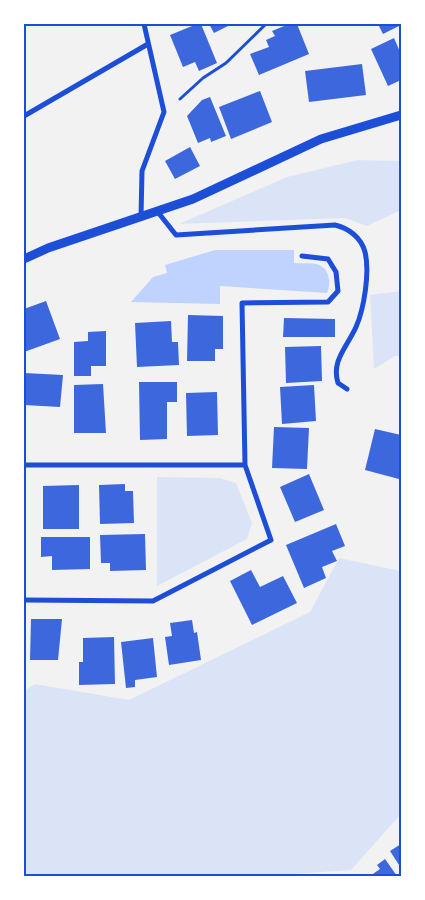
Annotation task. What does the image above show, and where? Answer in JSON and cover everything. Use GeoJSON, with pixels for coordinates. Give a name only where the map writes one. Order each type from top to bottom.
{"type":"FeatureCollection","features":[{"type":"Feature","properties":{"kind":"street"},"geometry":{"type":"LineString","coordinates":[[141,217],[142,171],[164,112],[144,24]]}},
{"type":"Feature","properties":{"kind":"street"},"geometry":{"type":"LineString","coordinates":[[24,116],[148,44]]}},
{"type":"Feature","properties":{"kind":"street"},"geometry":{"type":"LineString","coordinates":[[24,259],[48,248],[193,198],[321,139],[401,115]]}},
{"type":"Feature","properties":{"kind":"street"},"geometry":{"type":"LineString","coordinates":[[157,211],[176,234],[335,225],[347,228],[357,238],[365,251],[364,303],[356,327],[335,366],[338,383],[347,389]]}},
{"type":"Feature","properties":{"kind":"street"},"geometry":{"type":"LineString","coordinates":[[24,600],[153,600],[271,540],[245,465],[242,303],[328,302],[338,291],[336,272],[328,259],[302,256]]}},
{"type":"Feature","properties":{"kind":"street"},"geometry":{"type":"LineString","coordinates":[[24,465],[245,465]]}},
{"type":"Feature","properties":{"kind":"path"},"geometry":{"type":"LineString","coordinates":[[164,112],[203,78],[226,63],[266,24]]}},
{"type":"Feature","properties":{"kind":"shaded area"},"geometry":{"type":"Polygon","coordinates":[[[358,160],[401,161],[401,210],[367,226],[345,218],[179,224],[287,177],[358,160]]]}},
{"type":"Feature","properties":{"kind":"shaded area"},"geometry":{"type":"Polygon","coordinates":[[[401,291],[401,356],[395,356],[374,369],[370,295],[401,291]]]}},
{"type":"Feature","properties":{"kind":"shaded area"},"geometry":{"type":"Polygon","coordinates":[[[157,477],[220,478],[236,483],[252,523],[247,539],[157,586],[157,477]]]}},
{"type":"Feature","properties":{"kind":"shaded area"},"geometry":{"type":"Polygon","coordinates":[[[339,558],[401,571],[401,814],[351,870],[263,876],[24,876],[24,691],[35,684],[129,700],[310,612],[339,558]]]}},
{"type":"Feature","properties":{"kind":"water"},"geometry":{"type":"Polygon","coordinates":[[[215,250],[294,250],[294,263],[310,263],[323,267],[329,281],[327,293],[220,286],[220,304],[131,302],[153,277],[167,273],[165,265],[215,250]]]}},
{"type":"Feature","properties":{"kind":"building"},"geometry":{"type":"Polygon","coordinates":[[[201,24],[217,63],[199,71],[195,62],[183,67],[170,35],[201,24]]]}},
{"type":"Feature","properties":{"kind":"building"},"geometry":{"type":"Polygon","coordinates":[[[209,24],[232,24],[214,33],[209,24]]]}},
{"type":"Feature","properties":{"kind":"building"},"geometry":{"type":"Polygon","coordinates":[[[289,24],[297,24],[309,54],[259,75],[250,54],[269,47],[266,40],[275,36],[272,31],[289,24]]]}},
{"type":"Feature","properties":{"kind":"building"},"geometry":{"type":"Polygon","coordinates":[[[378,24],[401,24],[401,25],[383,34],[378,24]]]}},
{"type":"Feature","properties":{"kind":"building"},"geometry":{"type":"Polygon","coordinates":[[[394,38],[401,54],[401,80],[388,86],[371,49],[394,38]]]}},
{"type":"Feature","properties":{"kind":"building"},"geometry":{"type":"Polygon","coordinates":[[[362,64],[366,95],[309,102],[305,71],[362,64]]]}},
{"type":"Feature","properties":{"kind":"building"},"geometry":{"type":"Polygon","coordinates":[[[260,91],[272,122],[231,139],[219,107],[260,91]]]}},
{"type":"Feature","properties":{"kind":"building"},"geometry":{"type":"Polygon","coordinates":[[[210,97],[226,136],[211,142],[210,138],[198,143],[187,116],[202,100],[210,97]]]}},
{"type":"Feature","properties":{"kind":"building"},"geometry":{"type":"Polygon","coordinates":[[[190,147],[200,166],[175,179],[165,161],[190,147]]]}},
{"type":"Feature","properties":{"kind":"building"},"geometry":{"type":"Polygon","coordinates":[[[46,301],[60,339],[24,352],[24,309],[46,301]]]}},
{"type":"Feature","properties":{"kind":"building"},"geometry":{"type":"Polygon","coordinates":[[[188,315],[223,316],[223,349],[215,349],[215,361],[187,361],[188,315]]]}},
{"type":"Feature","properties":{"kind":"building"},"geometry":{"type":"Polygon","coordinates":[[[284,318],[335,319],[335,337],[283,337],[284,318]]]}},
{"type":"Feature","properties":{"kind":"building"},"geometry":{"type":"Polygon","coordinates":[[[171,321],[172,342],[178,342],[179,365],[137,367],[135,323],[171,321]]]}},
{"type":"Feature","properties":{"kind":"building"},"geometry":{"type":"Polygon","coordinates":[[[106,331],[106,366],[91,366],[91,376],[74,376],[74,342],[88,341],[88,332],[106,331]]]}},
{"type":"Feature","properties":{"kind":"building"},"geometry":{"type":"Polygon","coordinates":[[[321,346],[322,381],[286,383],[285,347],[321,346]]]}},
{"type":"Feature","properties":{"kind":"building"},"geometry":{"type":"Polygon","coordinates":[[[24,373],[63,375],[60,407],[24,405],[24,373]]]}},
{"type":"Feature","properties":{"kind":"building"},"geometry":{"type":"Polygon","coordinates":[[[139,382],[177,382],[177,402],[167,402],[167,439],[140,440],[139,382]]]}},
{"type":"Feature","properties":{"kind":"building"},"geometry":{"type":"Polygon","coordinates":[[[103,384],[106,433],[74,433],[74,385],[103,384]]]}},
{"type":"Feature","properties":{"kind":"building"},"geometry":{"type":"Polygon","coordinates":[[[314,385],[316,421],[282,424],[280,387],[314,385]]]}},
{"type":"Feature","properties":{"kind":"building"},"geometry":{"type":"Polygon","coordinates":[[[217,392],[218,435],[187,436],[186,393],[217,392]]]}},
{"type":"Feature","properties":{"kind":"building"},"geometry":{"type":"Polygon","coordinates":[[[274,427],[309,428],[307,469],[272,468],[274,427]]]}},
{"type":"Feature","properties":{"kind":"building"},"geometry":{"type":"Polygon","coordinates":[[[375,429],[401,435],[401,469],[399,479],[365,470],[375,429]]]}},
{"type":"Feature","properties":{"kind":"building"},"geometry":{"type":"Polygon","coordinates":[[[309,474],[324,510],[295,522],[280,487],[309,474]]]}},
{"type":"Feature","properties":{"kind":"building"},"geometry":{"type":"Polygon","coordinates":[[[125,484],[125,491],[133,491],[134,523],[100,524],[99,485],[125,484]]]}},
{"type":"Feature","properties":{"kind":"building"},"geometry":{"type":"Polygon","coordinates":[[[79,485],[79,529],[43,529],[43,486],[79,485]]]}},
{"type":"Feature","properties":{"kind":"building"},"geometry":{"type":"Polygon","coordinates":[[[336,524],[345,546],[332,551],[337,561],[322,567],[326,578],[304,588],[286,545],[336,524]]]}},
{"type":"Feature","properties":{"kind":"building"},"geometry":{"type":"Polygon","coordinates":[[[145,534],[146,570],[110,571],[110,563],[101,563],[100,535],[145,534]]]}},
{"type":"Feature","properties":{"kind":"building"},"geometry":{"type":"Polygon","coordinates":[[[41,537],[90,537],[90,569],[52,570],[52,556],[41,557],[41,537]]]}},
{"type":"Feature","properties":{"kind":"building"},"geometry":{"type":"Polygon","coordinates":[[[251,570],[260,587],[283,576],[297,603],[252,625],[230,581],[251,570]]]}},
{"type":"Feature","properties":{"kind":"building"},"geometry":{"type":"Polygon","coordinates":[[[31,619],[62,619],[58,660],[30,660],[31,619]]]}},
{"type":"Feature","properties":{"kind":"building"},"geometry":{"type":"Polygon","coordinates":[[[192,620],[194,633],[197,632],[201,660],[169,665],[165,637],[172,636],[170,623],[192,620]]]}},
{"type":"Feature","properties":{"kind":"building"},"geometry":{"type":"Polygon","coordinates":[[[114,637],[115,684],[79,685],[79,662],[83,662],[83,638],[114,637]]]}},
{"type":"Feature","properties":{"kind":"building"},"geometry":{"type":"Polygon","coordinates":[[[153,638],[157,677],[135,680],[135,687],[126,688],[121,642],[153,638]]]}},
{"type":"Feature","properties":{"kind":"building"},"geometry":{"type":"Polygon","coordinates":[[[401,844],[401,868],[390,851],[401,844]]]}},
{"type":"Feature","properties":{"kind":"building"},"geometry":{"type":"Polygon","coordinates":[[[385,859],[397,876],[370,876],[380,869],[377,865],[385,859]]]}}]}
